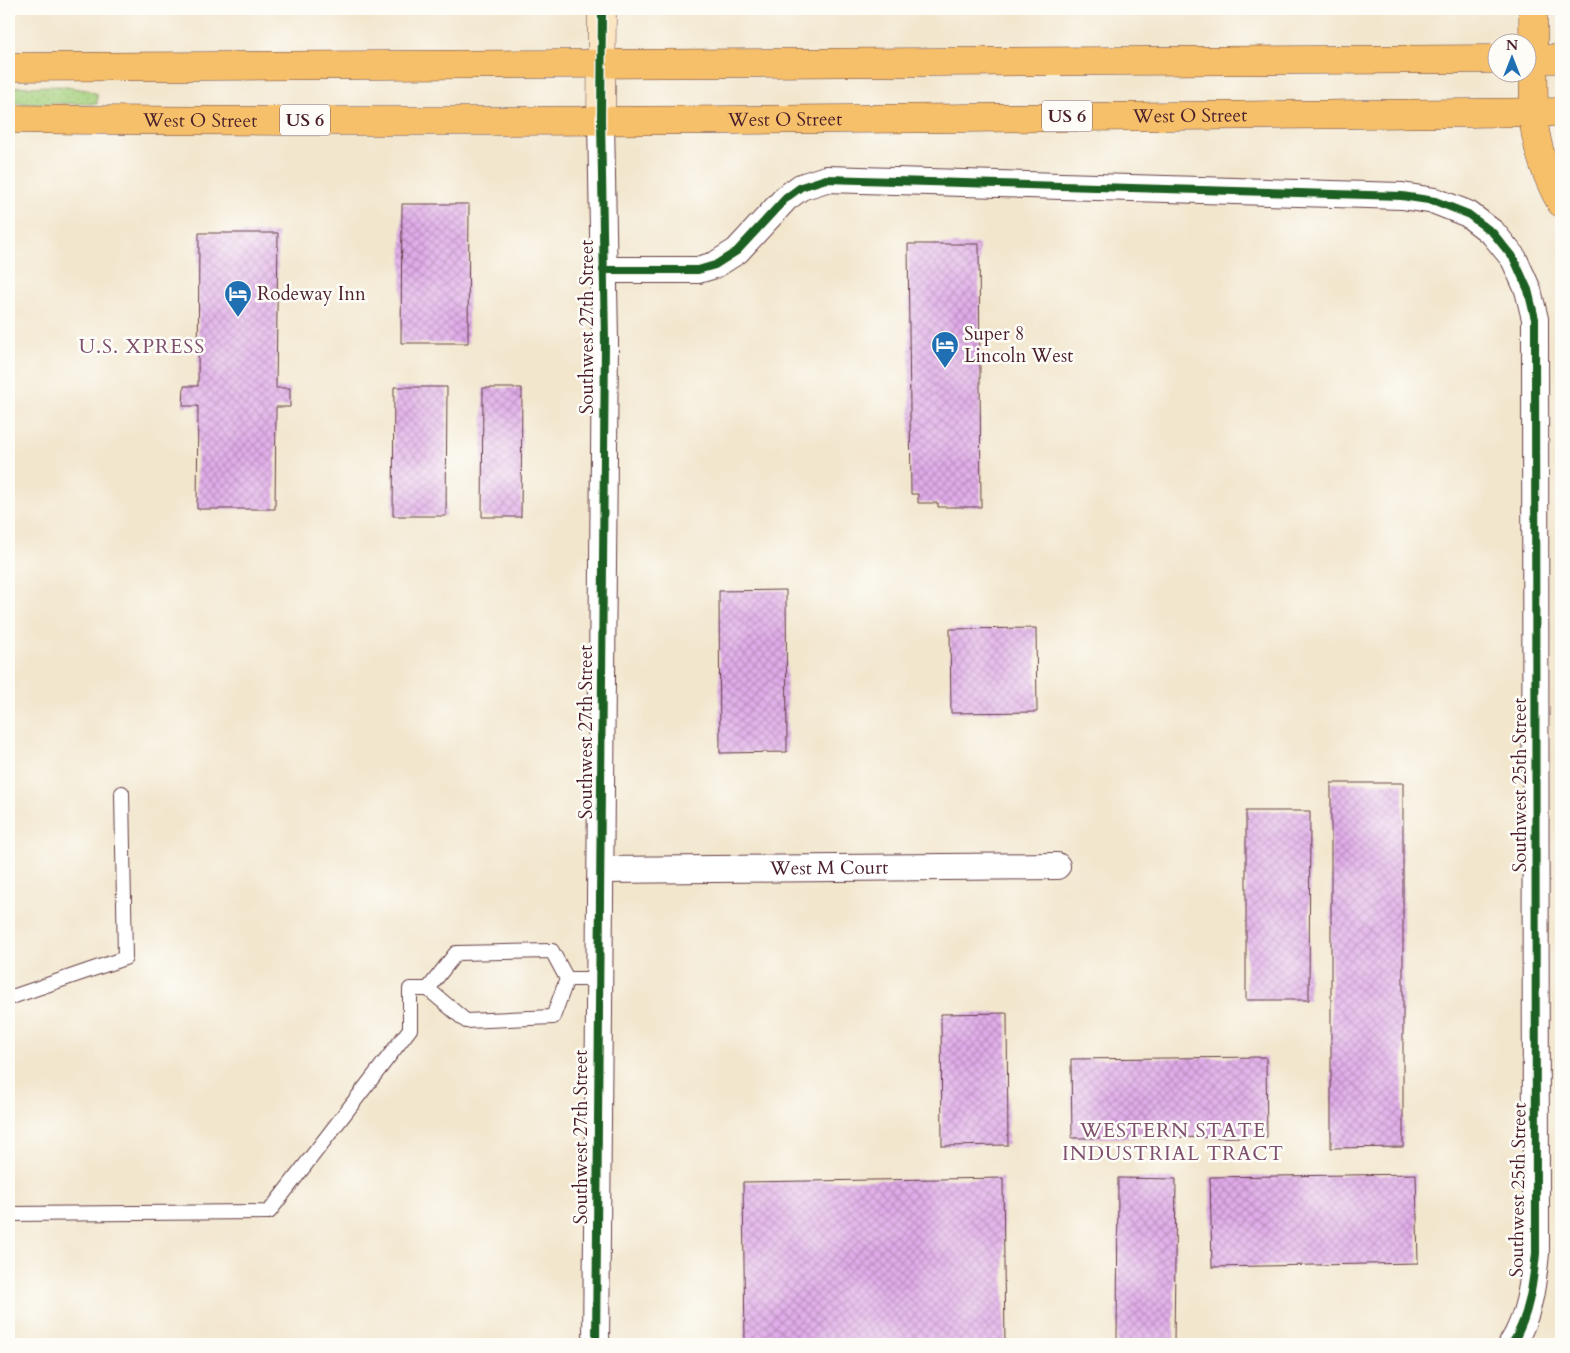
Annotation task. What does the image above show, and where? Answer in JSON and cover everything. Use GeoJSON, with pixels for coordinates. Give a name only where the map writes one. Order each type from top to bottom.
{"type":"FeatureCollection","features":[{"type":"Feature","properties":{"kind":"main road"},"geometry":{"type":"LineString","coordinates":[[1532,32],[1533,9]]}},
{"type":"Feature","properties":{"kind":"main road"},"geometry":{"type":"LineString","coordinates":[[9,67],[1488,59]]}},
{"type":"Feature","properties":{"kind":"main road"},"geometry":{"type":"LineString","coordinates":[[1538,59],[1561,59]]}},
{"type":"Feature","properties":{"kind":"main road"},"geometry":{"type":"LineString","coordinates":[[1532,82],[1535,133],[1540,155],[1554,192],[1561,203]]}},
{"type":"Feature","properties":{"kind":"main road","name":"West O Street"},"geometry":{"type":"LineString","coordinates":[[9,119],[144,121],[601,120],[1561,112]]}},
{"type":"Feature","properties":{"kind":"street"},"geometry":{"type":"LineString","coordinates":[[601,120],[602,9]]}},
{"type":"Feature","properties":{"kind":"street","name":"Southwest 27th Street"},"geometry":{"type":"LineString","coordinates":[[596,1344],[605,341],[601,120]]}},
{"type":"Feature","properties":{"kind":"street","name":"Southwest 25th Street"},"geometry":{"type":"LineString","coordinates":[[603,270],[698,270],[715,265],[737,251],[786,198],[801,187],[826,179],[1402,196],[1435,201],[1468,214],[1493,233],[1514,259],[1528,290],[1535,319],[1536,1253],[1533,1288],[1526,1314],[1512,1344]]}},
{"type":"Feature","properties":{"kind":"street","name":"West M Court"},"geometry":{"type":"LineString","coordinates":[[601,870],[1057,866]]}},
{"type":"Feature","properties":{"kind":"lane"},"geometry":{"type":"LineString","coordinates":[[9,998],[125,958],[122,793]]}},
{"type":"Feature","properties":{"kind":"lane"},"geometry":{"type":"LineString","coordinates":[[9,1214],[269,1212],[410,1029],[410,989],[428,989],[466,1022],[553,1017],[567,979],[552,951],[456,953],[428,989]]}},
{"type":"Feature","properties":{"kind":"lane"},"geometry":{"type":"LineString","coordinates":[[567,979],[598,979]]}},
{"type":"Feature","properties":{"kind":"green space"},"geometry":{"type":"Polygon","coordinates":[[[60,86],[87,90],[97,94],[97,104],[9,103],[9,87],[60,86]]]}},
{"type":"Feature","properties":{"kind":"building"},"geometry":{"type":"Polygon","coordinates":[[[402,204],[469,204],[468,343],[401,343],[402,204]]]}},
{"type":"Feature","properties":{"kind":"building","name":"Rodeway Inn"},"geometry":{"type":"Polygon","coordinates":[[[199,233],[278,233],[276,388],[290,388],[290,407],[276,407],[275,509],[197,509],[198,406],[183,406],[184,386],[198,386],[199,233]]]}},
{"type":"Feature","properties":{"kind":"building","name":"Super 8 Lincoln West"},"geometry":{"type":"Polygon","coordinates":[[[908,244],[979,244],[981,507],[938,507],[938,503],[918,503],[918,494],[911,494],[908,244]]]}},
{"type":"Feature","properties":{"kind":"building"},"geometry":{"type":"Polygon","coordinates":[[[394,387],[447,387],[446,516],[393,516],[394,387]]]}},
{"type":"Feature","properties":{"kind":"building"},"geometry":{"type":"Polygon","coordinates":[[[483,388],[522,388],[521,517],[482,517],[483,388]]]}},
{"type":"Feature","properties":{"kind":"building"},"geometry":{"type":"Polygon","coordinates":[[[786,590],[787,752],[720,753],[719,591],[786,590]]]}},
{"type":"Feature","properties":{"kind":"building"},"geometry":{"type":"Polygon","coordinates":[[[1036,628],[1037,712],[951,713],[950,629],[1036,628]]]}},
{"type":"Feature","properties":{"kind":"building"},"geometry":{"type":"Polygon","coordinates":[[[1331,783],[1403,783],[1403,1147],[1331,1148],[1331,783]]]}},
{"type":"Feature","properties":{"kind":"building"},"geometry":{"type":"Polygon","coordinates":[[[1246,811],[1310,811],[1309,1000],[1246,1000],[1246,811]]]}},
{"type":"Feature","properties":{"kind":"building"},"geometry":{"type":"Polygon","coordinates":[[[1007,1013],[1008,1145],[942,1146],[941,1014],[1007,1013]]]}},
{"type":"Feature","properties":{"kind":"building"},"geometry":{"type":"Polygon","coordinates":[[[1266,1057],[1267,1137],[1072,1138],[1071,1059],[1266,1057]]]}},
{"type":"Feature","properties":{"kind":"building"},"geometry":{"type":"Polygon","coordinates":[[[1416,1174],[1418,1263],[1212,1267],[1210,1177],[1416,1174]]]}},
{"type":"Feature","properties":{"kind":"building"},"geometry":{"type":"Polygon","coordinates":[[[1003,1178],[1005,1344],[745,1344],[743,1182],[1003,1178]]]}},
{"type":"Feature","properties":{"kind":"building"},"geometry":{"type":"Polygon","coordinates":[[[1118,1178],[1176,1179],[1174,1344],[1117,1344],[1118,1178]]]}},
{"type":"Feature","properties":{"kind":"cycle path"},"geometry":{"type":"LineString","coordinates":[[596,1344],[605,341],[601,120],[602,9]]}},
{"type":"Feature","properties":{"kind":"cycle path"},"geometry":{"type":"LineString","coordinates":[[603,270],[698,270],[715,265],[737,251],[786,198],[801,187],[826,179],[1402,196],[1435,201],[1468,214],[1493,233],[1514,259],[1528,290],[1535,319],[1536,1253],[1532,1288],[1526,1312],[1512,1344]]}},
{"type":"Feature","properties":{"kind":"place","name":"Rodeway Inn"},"geometry":{"type":"Point","coordinates":[238,318]}},
{"type":"Feature","properties":{"kind":"place","name":"Super 8 Lincoln West"},"geometry":{"type":"Point","coordinates":[945,369]}},
{"type":"Feature","properties":{"kind":"district","name":"U.S. XPRESS"},"geometry":{"type":"Point","coordinates":[142,346]}},
{"type":"Feature","properties":{"kind":"district","name":"WESTERN STATE INDUSTRIAL TRACT"},"geometry":{"type":"Point","coordinates":[1173,1142]}}]}
